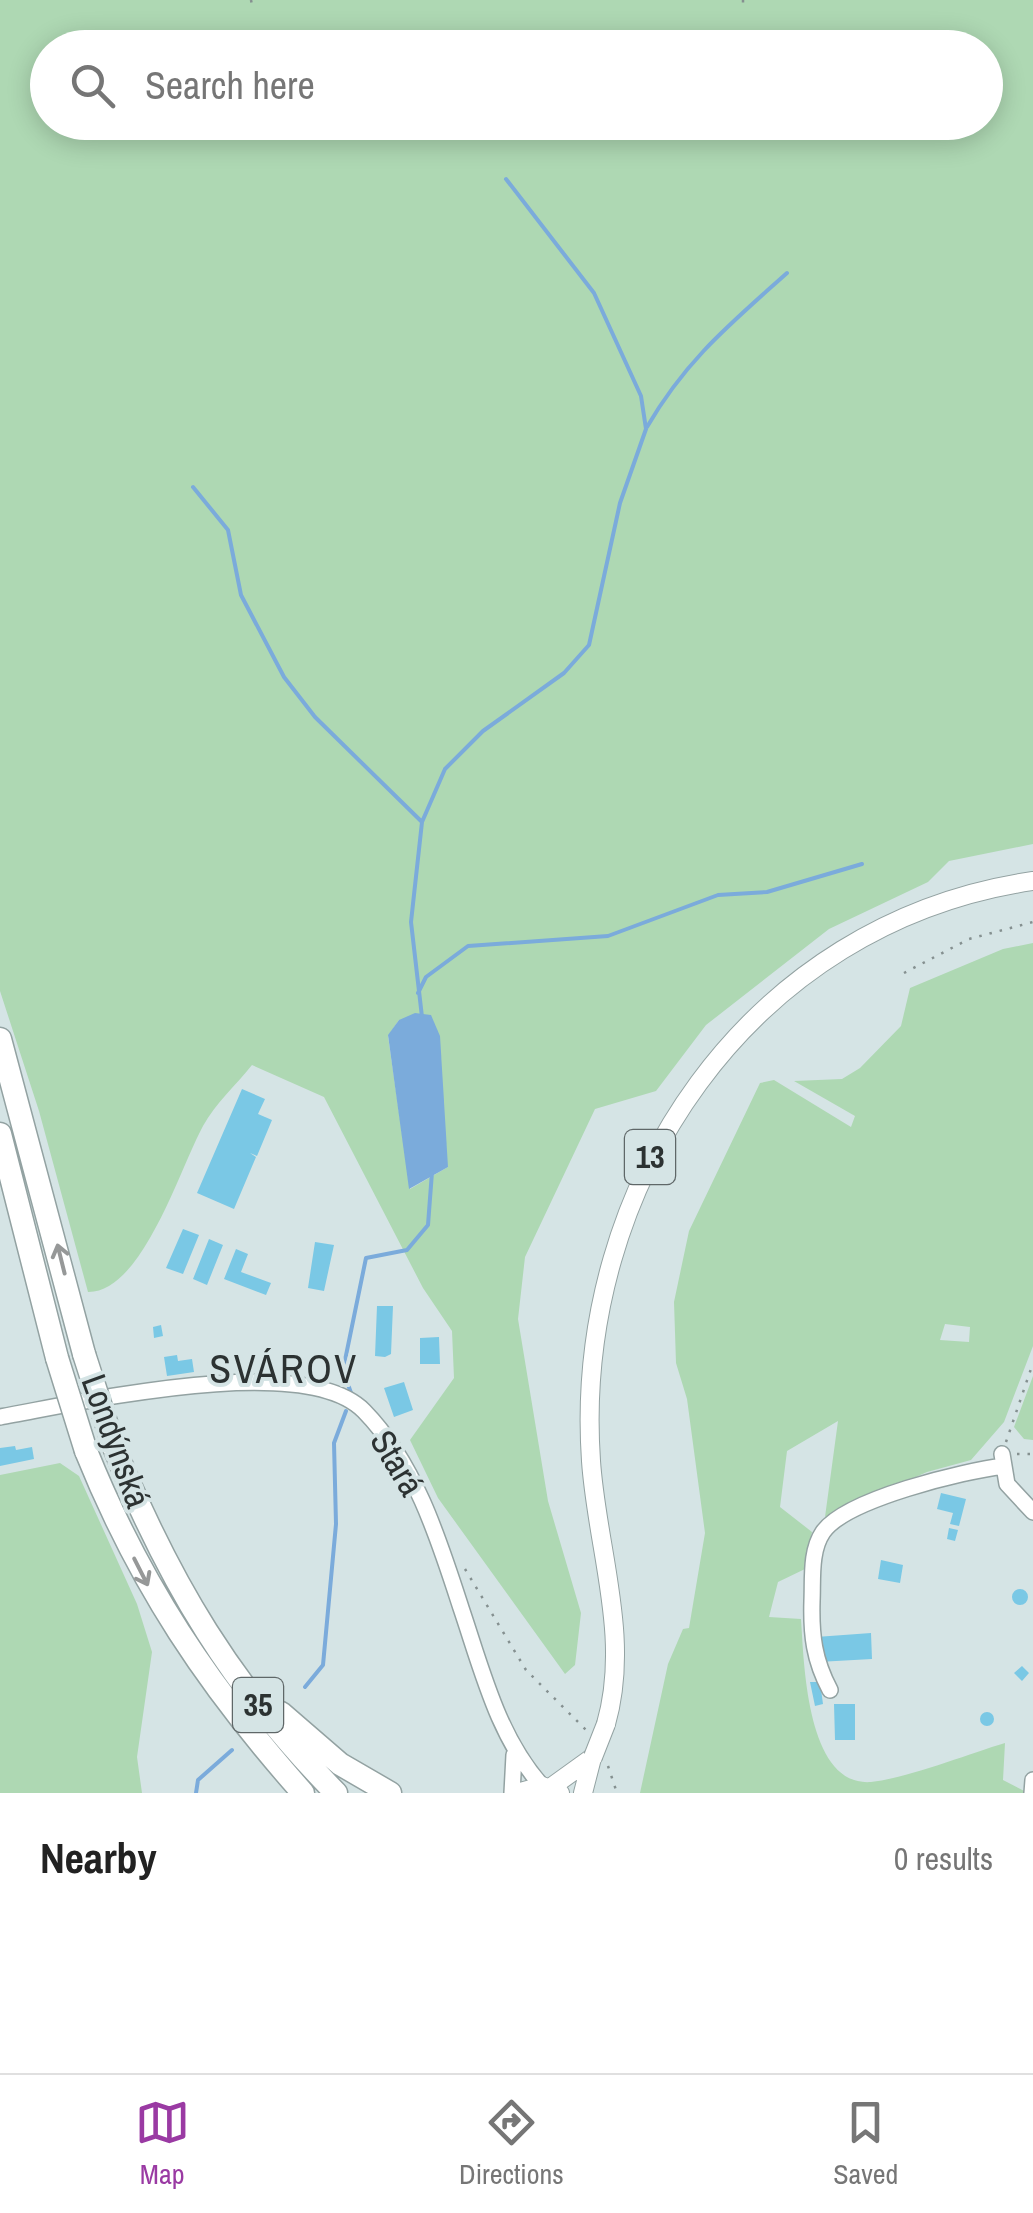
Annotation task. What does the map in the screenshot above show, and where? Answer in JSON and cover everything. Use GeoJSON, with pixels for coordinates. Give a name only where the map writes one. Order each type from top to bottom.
{"type":"FeatureCollection","features":[{"type":"Feature","properties":{"kind":"highway","name":"Londýnská"},"geometry":{"type":"LineString","coordinates":[[0,1038],[84,1354],[114,1447],[147,1527],[190,1609],[249,1695],[336,1793]]}},
{"type":"Feature","properties":{"kind":"highway","name":"Londýnská"},"geometry":{"type":"LineString","coordinates":[[0,1134],[86,1451],[144,1578],[190,1655],[304,1793]]}},
{"type":"Feature","properties":{"kind":"highway"},"geometry":{"type":"LineString","coordinates":[[190,1609],[295,1727],[340,1764],[390,1793]]}},
{"type":"Feature","properties":{"kind":"main road","name":"13"},"geometry":{"type":"LineString","coordinates":[[583,1793],[606,1724],[616,1652],[591,1462],[590,1388],[596,1322],[608,1264],[646,1165],[717,1059],[775,999],[847,948],[894,923],[942,904],[1033,881]]}},
{"type":"Feature","properties":{"kind":"main road"},"geometry":{"type":"LineString","coordinates":[[514,1793],[551,1789],[597,1751]]}},
{"type":"Feature","properties":{"kind":"street","name":"Stará"},"geometry":{"type":"LineString","coordinates":[[0,1418],[246,1380],[310,1384],[362,1408],[396,1453],[435,1529],[514,1755],[514,1793]]}},
{"type":"Feature","properties":{"kind":"street"},"geometry":{"type":"LineString","coordinates":[[830,1690],[817,1666],[812,1630],[814,1565],[823,1532],[857,1509],[950,1474],[1003,1460],[1007,1484],[1033,1512]]}},
{"type":"Feature","properties":{"kind":"street","name":"Stará"},"geometry":{"type":"LineString","coordinates":[[514,1755],[551,1789]]}},
{"type":"Feature","properties":{"kind":"street"},"geometry":{"type":"LineString","coordinates":[[1032,1793],[1033,1780]]}},
{"type":"Feature","properties":{"kind":"path"},"geometry":{"type":"LineString","coordinates":[[904,973],[969,939],[1033,922]]}},
{"type":"Feature","properties":{"kind":"path"},"geometry":{"type":"LineString","coordinates":[[1003,1460],[1033,1363]]}},
{"type":"Feature","properties":{"kind":"path"},"geometry":{"type":"LineString","coordinates":[[464,1567],[526,1670],[597,1751],[617,1793]]}},
{"type":"Feature","properties":{"kind":"green space"},"geometry":{"type":"Polygon","coordinates":[[[0,0],[1033,0],[1033,844],[949,861],[928,882],[829,929],[706,1025],[656,1091],[595,1109],[525,1257],[518,1319],[548,1501],[581,1613],[575,1665],[565,1674],[438,1498],[410,1440],[454,1378],[452,1331],[423,1288],[324,1097],[252,1065],[203,1126],[142,1251],[108,1287],[88,1292],[39,1111],[0,991],[0,0]],[[399,1020],[388,1036],[410,1189],[448,1167],[399,1020]]]}},
{"type":"Feature","properties":{"kind":"green space"},"geometry":{"type":"Polygon","coordinates":[[[1033,943],[1033,1346],[1004,1422],[971,1460],[927,1472],[825,1517],[838,1421],[787,1451],[780,1507],[812,1532],[805,1569],[778,1582],[769,1617],[801,1619],[813,1718],[833,1765],[849,1778],[886,1780],[1005,1743],[1003,1780],[1028,1793],[640,1793],[668,1664],[683,1629],[689,1628],[705,1533],[687,1399],[676,1363],[674,1302],[689,1231],[760,1083],[774,1080],[851,1127],[855,1116],[794,1081],[842,1079],[860,1068],[901,1026],[910,988],[1003,949],[1033,943]],[[945,1324],[940,1340],[969,1342],[970,1327],[945,1324]]]}},
{"type":"Feature","properties":{"kind":"green space"},"geometry":{"type":"Polygon","coordinates":[[[1033,1376],[1033,1440],[1024,1439],[1014,1427],[1033,1376]]]}},
{"type":"Feature","properties":{"kind":"green space"},"geometry":{"type":"Polygon","coordinates":[[[60,1463],[79,1476],[137,1604],[152,1652],[137,1757],[142,1793],[0,1793],[0,1475],[60,1463]]]}},
{"type":"Feature","properties":{"kind":"water"},"geometry":{"type":"Polygon","coordinates":[[[415,1013],[431,1015],[440,1036],[448,1167],[409,1189],[388,1035],[399,1020],[415,1013]]]}},
{"type":"Feature","properties":{"kind":"building"},"geometry":{"type":"Polygon","coordinates":[[[242,1089],[265,1099],[258,1114],[272,1120],[257,1156],[250,1153],[256,1157],[234,1209],[197,1193],[242,1089]]]}},
{"type":"Feature","properties":{"kind":"building"},"geometry":{"type":"Polygon","coordinates":[[[183,1229],[199,1235],[183,1274],[166,1268],[183,1229]]]}},
{"type":"Feature","properties":{"kind":"building"},"geometry":{"type":"Polygon","coordinates":[[[209,1239],[223,1245],[207,1285],[193,1279],[209,1239]]]}},
{"type":"Feature","properties":{"kind":"building"},"geometry":{"type":"Polygon","coordinates":[[[315,1242],[334,1245],[324,1291],[308,1288],[315,1242]]]}},
{"type":"Feature","properties":{"kind":"building"},"geometry":{"type":"Polygon","coordinates":[[[236,1249],[248,1254],[241,1272],[271,1283],[266,1295],[224,1279],[236,1249]]]}},
{"type":"Feature","properties":{"kind":"building"},"geometry":{"type":"Polygon","coordinates":[[[377,1306],[393,1306],[391,1354],[385,1357],[375,1356],[377,1306]]]}},
{"type":"Feature","properties":{"kind":"building"},"geometry":{"type":"Polygon","coordinates":[[[161,1325],[163,1336],[154,1338],[153,1327],[161,1325]]]}},
{"type":"Feature","properties":{"kind":"building"},"geometry":{"type":"Polygon","coordinates":[[[439,1337],[440,1364],[420,1364],[420,1338],[439,1337]]]}},
{"type":"Feature","properties":{"kind":"building"},"geometry":{"type":"Polygon","coordinates":[[[177,1355],[178,1361],[192,1359],[194,1372],[167,1376],[164,1357],[177,1355]]]}},
{"type":"Feature","properties":{"kind":"building"},"geometry":{"type":"Polygon","coordinates":[[[404,1382],[413,1410],[394,1417],[384,1388],[404,1382]]]}},
{"type":"Feature","properties":{"kind":"building"},"geometry":{"type":"Polygon","coordinates":[[[15,1446],[16,1450],[32,1447],[34,1459],[0,1466],[0,1448],[15,1446]]]}},
{"type":"Feature","properties":{"kind":"building"},"geometry":{"type":"Polygon","coordinates":[[[941,1493],[966,1499],[959,1526],[950,1524],[953,1513],[937,1509],[941,1493]]]}},
{"type":"Feature","properties":{"kind":"building"},"geometry":{"type":"Polygon","coordinates":[[[949,1528],[958,1530],[955,1541],[947,1539],[949,1528]]]}},
{"type":"Feature","properties":{"kind":"building"},"geometry":{"type":"Polygon","coordinates":[[[881,1560],[903,1565],[900,1583],[878,1579],[881,1560]]]}},
{"type":"Feature","properties":{"kind":"building"},"geometry":{"type":"Polygon","coordinates":[[[1020,1589],[1028,1597],[1020,1605],[1012,1597],[1020,1589]]]}},
{"type":"Feature","properties":{"kind":"building"},"geometry":{"type":"Polygon","coordinates":[[[871,1633],[872,1659],[818,1662],[816,1637],[871,1633]]]}},
{"type":"Feature","properties":{"kind":"building"},"geometry":{"type":"Polygon","coordinates":[[[1022,1666],[1029,1673],[1022,1681],[1014,1673],[1022,1666]]]}},
{"type":"Feature","properties":{"kind":"building"},"geometry":{"type":"Polygon","coordinates":[[[810,1682],[820,1682],[823,1704],[815,1706],[810,1682]]]}},
{"type":"Feature","properties":{"kind":"building"},"geometry":{"type":"Polygon","coordinates":[[[834,1704],[855,1704],[855,1740],[835,1740],[834,1704]]]}},
{"type":"Feature","properties":{"kind":"building"},"geometry":{"type":"Polygon","coordinates":[[[987,1712],[994,1719],[987,1726],[980,1719],[987,1712]]]}},
{"type":"Feature","properties":{"kind":"waterway"},"geometry":{"type":"LineString","coordinates":[[422,1017],[411,922],[422,822],[445,769],[483,731],[564,673],[589,645],[620,503],[646,429],[641,396],[594,293],[506,179]]}},
{"type":"Feature","properties":{"kind":"waterway"},"geometry":{"type":"LineString","coordinates":[[647,427],[693,363],[787,273]]}},
{"type":"Feature","properties":{"kind":"waterway"},"geometry":{"type":"LineString","coordinates":[[193,487],[228,530],[241,595],[284,677],[315,717],[422,822]]}},
{"type":"Feature","properties":{"kind":"waterway"},"geometry":{"type":"LineString","coordinates":[[418,993],[426,977],[468,946],[608,936],[718,895],[767,892],[862,864]]}},
{"type":"Feature","properties":{"kind":"waterway"},"geometry":{"type":"LineString","coordinates":[[351,1393],[343,1370],[366,1258],[407,1250],[428,1225],[432,1172]]}},
{"type":"Feature","properties":{"kind":"waterway"},"geometry":{"type":"LineString","coordinates":[[305,1687],[323,1665],[336,1524],[334,1443],[346,1411]]}},
{"type":"Feature","properties":{"kind":"waterway"},"geometry":{"type":"LineString","coordinates":[[196,1793],[198,1780],[232,1750]]}},
{"type":"Feature","properties":{"kind":"district","name":"SVÁROV"},"geometry":{"type":"Point","coordinates":[284,1369]}}]}
